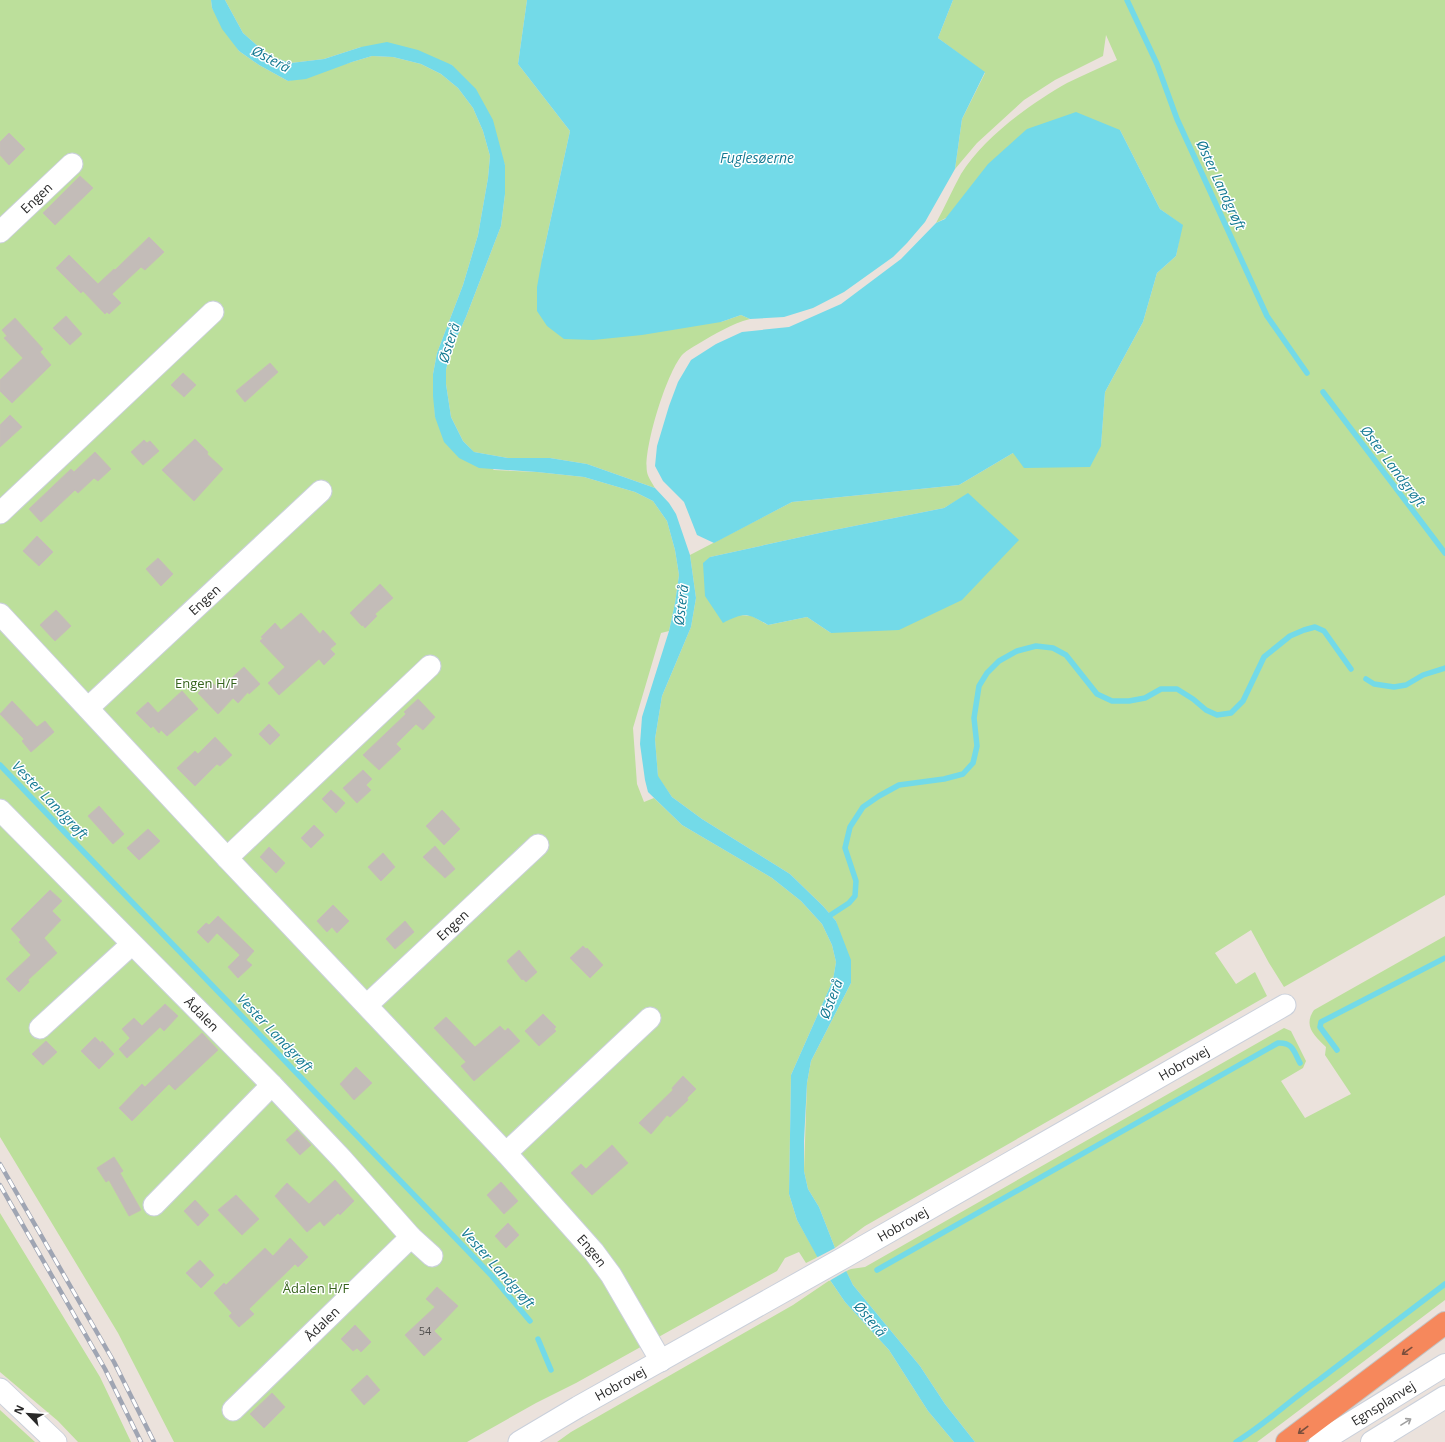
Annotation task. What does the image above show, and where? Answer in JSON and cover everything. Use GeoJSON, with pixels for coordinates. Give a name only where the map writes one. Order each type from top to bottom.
{"type":"FeatureCollection","features":[{"type":"Feature","properties":{"kind":"highway"},"geometry":{"type":"LineString","coordinates":[[1288,1442],[1445,1323]]}},
{"type":"Feature","properties":{"kind":"main road","name":"Egnsplanvej"},"geometry":{"type":"LineString","coordinates":[[1320,1442],[1445,1365]]}},
{"type":"Feature","properties":{"kind":"main road"},"geometry":{"type":"LineString","coordinates":[[1372,1442],[1445,1397]]}},
{"type":"Feature","properties":{"kind":"street","name":"Engen"},"geometry":{"type":"LineString","coordinates":[[0,232],[72,164]]}},
{"type":"Feature","properties":{"kind":"street"},"geometry":{"type":"LineString","coordinates":[[0,513],[213,312]]}},
{"type":"Feature","properties":{"kind":"street","name":"Engen"},"geometry":{"type":"LineString","coordinates":[[88,708],[321,491]]}},
{"type":"Feature","properties":{"kind":"street","name":"Engen"},"geometry":{"type":"LineString","coordinates":[[0,614],[227,858],[506,1153],[594,1252],[611,1275],[661,1361]]}},
{"type":"Feature","properties":{"kind":"street"},"geometry":{"type":"LineString","coordinates":[[227,858],[430,666]]}},
{"type":"Feature","properties":{"kind":"street","name":"Ådalen"},"geometry":{"type":"LineString","coordinates":[[0,810],[272,1085],[342,1159],[412,1237],[432,1256]]}},
{"type":"Feature","properties":{"kind":"street","name":"Engen"},"geometry":{"type":"LineString","coordinates":[[367,1005],[538,844]]}},
{"type":"Feature","properties":{"kind":"street"},"geometry":{"type":"LineString","coordinates":[[40,1028],[132,944]]}},
{"type":"Feature","properties":{"kind":"street","name":"Hobrovej"},"geometry":{"type":"LineString","coordinates":[[519,1442],[578,1407],[823,1270],[1285,1005]]}},
{"type":"Feature","properties":{"kind":"street"},"geometry":{"type":"LineString","coordinates":[[506,1153],[650,1018]]}},
{"type":"Feature","properties":{"kind":"street"},"geometry":{"type":"LineString","coordinates":[[154,1205],[272,1085]]}},
{"type":"Feature","properties":{"kind":"street","name":"Ådalen"},"geometry":{"type":"LineString","coordinates":[[233,1410],[412,1237]]}},
{"type":"Feature","properties":{"kind":"street"},"geometry":{"type":"LineString","coordinates":[[0,1389],[56,1442]]}},
{"type":"Feature","properties":{"kind":"green space"},"geometry":{"type":"Polygon","coordinates":[[[0,0],[211,0],[212,8],[239,51],[259,65],[288,81],[372,56],[393,57],[421,64],[441,74],[458,88],[473,108],[483,131],[490,156],[488,178],[478,235],[463,285],[437,353],[433,374],[435,417],[494,470],[537,472],[584,477],[635,492],[653,501],[667,521],[675,550],[679,575],[669,631],[661,633],[633,728],[637,784],[644,802],[654,798],[682,825],[772,878],[801,901],[822,924],[832,945],[836,962],[833,980],[791,1075],[789,1194],[797,1220],[818,1257],[806,1263],[799,1252],[785,1258],[777,1271],[467,1442],[174,1442],[118,1333],[0,1137],[0,0]]]}},
{"type":"Feature","properties":{"kind":"green space"},"geometry":{"type":"Polygon","coordinates":[[[225,0],[527,0],[518,64],[570,131],[542,259],[721,322],[741,315],[750,319],[723,330],[692,347],[683,354],[677,363],[670,376],[664,393],[652,429],[649,446],[647,472],[655,488],[587,464],[550,458],[508,458],[474,452],[463,441],[451,417],[446,384],[446,370],[450,352],[466,317],[501,226],[505,194],[505,165],[452,65],[361,47],[324,59],[291,63],[269,56],[243,33],[225,0]]]}},
{"type":"Feature","properties":{"kind":"green space"},"geometry":{"type":"Polygon","coordinates":[[[953,0],[1445,0],[1445,895],[1284,987],[1251,930],[1215,953],[1236,984],[1255,972],[1267,996],[865,1226],[835,1248],[819,1207],[808,1189],[804,1171],[807,1083],[811,1061],[851,983],[836,921],[823,906],[790,874],[702,819],[672,797],[658,777],[655,739],[662,696],[691,627],[696,598],[690,555],[792,502],[959,485],[1013,453],[1101,445],[1105,392],[1143,322],[1157,273],[1176,256],[1182,225],[1160,209],[1120,130],[936,223],[961,174],[982,147],[995,134],[1023,111],[1053,91],[1117,60],[1106,35],[1103,56],[1055,80],[1024,100],[977,143],[955,169],[962,119],[985,73],[938,38],[953,0]],[[968,494],[944,508],[710,557],[739,615],[752,616],[768,625],[807,617],[831,633],[968,494]]]}},
{"type":"Feature","properties":{"kind":"green space"},"geometry":{"type":"Polygon","coordinates":[[[1445,936],[1445,1300],[1257,1442],[975,1442],[945,1404],[920,1366],[853,1285],[846,1271],[865,1267],[1284,1028],[1291,1031],[1306,1061],[1303,1068],[1281,1081],[1305,1118],[1351,1094],[1325,1055],[1326,1047],[1311,1030],[1310,1021],[1314,1010],[1445,936]]]}},
{"type":"Feature","properties":{"kind":"green space"},"geometry":{"type":"Polygon","coordinates":[[[0,1213],[100,1377],[131,1442],[78,1442],[58,1421],[0,1372],[0,1213]]]}},
{"type":"Feature","properties":{"kind":"green space"},"geometry":{"type":"Polygon","coordinates":[[[830,1280],[845,1302],[889,1350],[928,1411],[954,1442],[557,1442],[571,1432],[793,1305],[830,1280]]]}},
{"type":"Feature","properties":{"kind":"green space"},"geometry":{"type":"Polygon","coordinates":[[[0,1410],[35,1442],[0,1442],[0,1410]]]}},
{"type":"Feature","properties":{"kind":"water","name":"Østerå"},"geometry":{"type":"Polygon","coordinates":[[[211,0],[225,0],[243,33],[269,56],[291,63],[324,59],[361,47],[387,42],[418,50],[452,65],[476,89],[493,120],[505,165],[505,194],[501,226],[466,317],[450,352],[446,370],[446,384],[451,417],[463,441],[474,452],[508,458],[550,458],[587,464],[655,488],[669,503],[676,514],[690,555],[696,598],[691,627],[662,696],[655,739],[658,776],[672,797],[702,819],[790,874],[823,906],[836,921],[851,960],[851,983],[811,1061],[807,1083],[804,1141],[804,1171],[808,1189],[819,1207],[835,1248],[853,1285],[920,1366],[945,1404],[975,1442],[954,1442],[928,1411],[889,1350],[845,1302],[830,1280],[797,1220],[789,1194],[791,1075],[833,980],[836,962],[832,945],[822,924],[801,901],[772,878],[682,825],[648,792],[640,744],[642,717],[669,631],[679,575],[675,550],[667,521],[653,501],[635,492],[584,477],[479,468],[459,458],[444,442],[435,417],[433,374],[437,353],[463,285],[478,235],[488,178],[490,156],[483,131],[473,108],[458,88],[441,74],[421,64],[393,57],[372,56],[306,79],[288,81],[259,65],[239,51],[222,29],[212,8],[211,0]]]}},
{"type":"Feature","properties":{"kind":"water","name":"Fuglesøerne"},"geometry":{"type":"Polygon","coordinates":[[[527,0],[953,0],[938,38],[985,72],[962,119],[955,169],[925,222],[893,257],[844,292],[813,308],[784,317],[750,319],[741,315],[721,322],[642,335],[593,340],[564,339],[547,326],[537,311],[537,287],[570,131],[518,64],[527,0]]]}},
{"type":"Feature","properties":{"kind":"water"},"geometry":{"type":"Polygon","coordinates":[[[1076,112],[1120,130],[1160,209],[1183,225],[1176,256],[1157,273],[1143,322],[1105,392],[1101,446],[1090,467],[1024,468],[1013,453],[959,485],[792,502],[714,543],[697,535],[684,502],[663,481],[655,466],[657,446],[669,406],[678,382],[691,360],[716,344],[742,332],[789,327],[841,304],[901,259],[936,223],[945,219],[988,164],[1027,129],[1076,112]]]}},
{"type":"Feature","properties":{"kind":"water"},"geometry":{"type":"Polygon","coordinates":[[[968,493],[1019,540],[962,600],[899,630],[831,633],[807,617],[768,625],[746,615],[736,617],[723,623],[705,596],[703,563],[710,557],[944,508],[968,493]]]}},
{"type":"Feature","properties":{"kind":"pier"},"geometry":{"type":"Polygon","coordinates":[[[837,1247],[848,1270],[829,1281],[816,1258],[837,1247]]]}},
{"type":"Feature","properties":{"kind":"building"},"geometry":{"type":"Polygon","coordinates":[[[9,133],[25,149],[9,165],[0,155],[0,142],[9,133]]]}},
{"type":"Feature","properties":{"kind":"building"},"geometry":{"type":"Polygon","coordinates":[[[80,176],[93,188],[55,225],[43,213],[80,176]]]}},
{"type":"Feature","properties":{"kind":"building"},"geometry":{"type":"Polygon","coordinates":[[[149,237],[164,252],[145,270],[141,267],[112,294],[121,303],[109,314],[107,312],[105,314],[83,291],[81,293],[56,268],[69,255],[98,284],[114,269],[115,270],[149,237]]]}},
{"type":"Feature","properties":{"kind":"building"},"geometry":{"type":"Polygon","coordinates":[[[66,316],[82,334],[70,345],[53,328],[66,316]]]}},
{"type":"Feature","properties":{"kind":"building"},"geometry":{"type":"Polygon","coordinates":[[[15,318],[43,349],[40,352],[51,365],[12,403],[0,391],[0,380],[23,358],[4,338],[7,336],[2,330],[15,318]]]}},
{"type":"Feature","properties":{"kind":"building"},"geometry":{"type":"Polygon","coordinates":[[[270,363],[278,372],[245,402],[236,391],[270,363]]]}},
{"type":"Feature","properties":{"kind":"building"},"geometry":{"type":"Polygon","coordinates":[[[183,373],[196,385],[184,397],[171,385],[183,373]]]}},
{"type":"Feature","properties":{"kind":"building"},"geometry":{"type":"Polygon","coordinates":[[[10,415],[22,427],[0,447],[0,425],[10,415]]]}},
{"type":"Feature","properties":{"kind":"building"},"geometry":{"type":"Polygon","coordinates":[[[195,439],[208,452],[207,454],[223,469],[194,501],[162,470],[195,439]]]}},
{"type":"Feature","properties":{"kind":"building"},"geometry":{"type":"Polygon","coordinates":[[[144,440],[147,443],[150,441],[159,451],[143,465],[131,452],[144,440]]]}},
{"type":"Feature","properties":{"kind":"building"},"geometry":{"type":"Polygon","coordinates":[[[95,452],[111,469],[98,481],[94,478],[78,493],[75,490],[41,522],[29,509],[71,469],[74,472],[95,452]]]}},
{"type":"Feature","properties":{"kind":"building"},"geometry":{"type":"Polygon","coordinates":[[[37,536],[53,552],[39,566],[23,551],[37,536]]]}},
{"type":"Feature","properties":{"kind":"building"},"geometry":{"type":"Polygon","coordinates":[[[158,558],[173,574],[161,586],[146,569],[158,558]]]}},
{"type":"Feature","properties":{"kind":"building"},"geometry":{"type":"Polygon","coordinates":[[[380,584],[393,598],[375,614],[377,616],[365,628],[350,613],[380,584]]]}},
{"type":"Feature","properties":{"kind":"building"},"geometry":{"type":"Polygon","coordinates":[[[56,610],[71,626],[55,641],[40,625],[56,610]]]}},
{"type":"Feature","properties":{"kind":"building"},"geometry":{"type":"Polygon","coordinates":[[[301,613],[320,634],[323,630],[336,644],[330,649],[335,654],[324,665],[319,659],[279,695],[268,683],[285,667],[260,641],[263,638],[261,637],[275,623],[281,630],[301,613]]]}},
{"type":"Feature","properties":{"kind":"building"},"geometry":{"type":"Polygon","coordinates":[[[244,667],[260,684],[249,694],[248,692],[238,703],[233,698],[218,714],[198,693],[210,681],[219,689],[244,667]]]}},
{"type":"Feature","properties":{"kind":"building"},"geometry":{"type":"Polygon","coordinates":[[[182,691],[198,709],[167,736],[161,730],[159,733],[153,726],[151,728],[136,713],[148,702],[158,713],[182,691]]]}},
{"type":"Feature","properties":{"kind":"building"},"geometry":{"type":"Polygon","coordinates":[[[418,699],[435,717],[423,730],[416,724],[396,744],[401,749],[379,770],[363,755],[406,714],[404,712],[418,699]]]}},
{"type":"Feature","properties":{"kind":"building"},"geometry":{"type":"Polygon","coordinates":[[[12,701],[37,727],[45,721],[54,732],[31,752],[22,741],[24,739],[0,714],[12,701]]]}},
{"type":"Feature","properties":{"kind":"building"},"geometry":{"type":"Polygon","coordinates":[[[269,724],[280,735],[270,745],[259,734],[269,724]]]}},
{"type":"Feature","properties":{"kind":"building"},"geometry":{"type":"Polygon","coordinates":[[[215,737],[232,755],[220,766],[217,764],[195,786],[177,768],[195,751],[198,754],[215,737]]]}},
{"type":"Feature","properties":{"kind":"building"},"geometry":{"type":"Polygon","coordinates":[[[363,770],[372,779],[366,785],[371,790],[357,803],[343,788],[363,770]]]}},
{"type":"Feature","properties":{"kind":"building"},"geometry":{"type":"Polygon","coordinates":[[[331,790],[345,803],[336,813],[322,799],[331,790]]]}},
{"type":"Feature","properties":{"kind":"building"},"geometry":{"type":"Polygon","coordinates":[[[99,806],[124,834],[113,844],[88,816],[99,806]]]}},
{"type":"Feature","properties":{"kind":"building"},"geometry":{"type":"Polygon","coordinates":[[[442,810],[460,829],[444,845],[426,826],[442,810]]]}},
{"type":"Feature","properties":{"kind":"building"},"geometry":{"type":"Polygon","coordinates":[[[314,825],[324,835],[311,848],[301,838],[314,825]]]}},
{"type":"Feature","properties":{"kind":"building"},"geometry":{"type":"Polygon","coordinates":[[[148,829],[160,841],[139,860],[127,848],[148,829]]]}},
{"type":"Feature","properties":{"kind":"building"},"geometry":{"type":"Polygon","coordinates":[[[435,846],[455,869],[445,878],[423,857],[435,846]]]}},
{"type":"Feature","properties":{"kind":"building"},"geometry":{"type":"Polygon","coordinates":[[[269,847],[285,863],[276,873],[260,857],[269,847]]]}},
{"type":"Feature","properties":{"kind":"building"},"geometry":{"type":"Polygon","coordinates":[[[383,853],[395,867],[381,881],[368,867],[383,853]]]}},
{"type":"Feature","properties":{"kind":"building"},"geometry":{"type":"Polygon","coordinates":[[[50,890],[62,901],[52,911],[61,920],[44,938],[57,953],[28,980],[29,982],[19,992],[6,979],[31,955],[19,942],[21,940],[11,929],[50,890]]]}},
{"type":"Feature","properties":{"kind":"building"},"geometry":{"type":"Polygon","coordinates":[[[333,905],[349,921],[337,933],[332,927],[327,932],[317,921],[333,905]]]}},
{"type":"Feature","properties":{"kind":"building"},"geometry":{"type":"Polygon","coordinates":[[[218,916],[254,951],[246,960],[252,965],[238,978],[228,967],[240,955],[217,933],[208,943],[197,932],[206,923],[209,925],[218,916]]]}},
{"type":"Feature","properties":{"kind":"building"},"geometry":{"type":"Polygon","coordinates":[[[405,921],[414,932],[395,949],[386,939],[405,921]]]}},
{"type":"Feature","properties":{"kind":"building"},"geometry":{"type":"Polygon","coordinates":[[[583,946],[586,949],[587,948],[603,965],[590,978],[570,958],[583,946]]]}},
{"type":"Feature","properties":{"kind":"building"},"geometry":{"type":"Polygon","coordinates":[[[519,950],[537,972],[526,982],[523,979],[522,980],[507,961],[519,950]]]}},
{"type":"Feature","properties":{"kind":"building"},"geometry":{"type":"Polygon","coordinates":[[[165,1004],[178,1016],[164,1031],[160,1027],[127,1058],[119,1049],[130,1038],[122,1029],[134,1018],[142,1026],[165,1004]]]}},
{"type":"Feature","properties":{"kind":"building"},"geometry":{"type":"Polygon","coordinates":[[[543,1014],[556,1027],[554,1029],[556,1031],[539,1046],[525,1031],[543,1014]]]}},
{"type":"Feature","properties":{"kind":"building"},"geometry":{"type":"Polygon","coordinates":[[[446,1017],[475,1047],[500,1026],[505,1031],[508,1028],[520,1041],[474,1081],[461,1066],[466,1062],[434,1028],[446,1017]]]}},
{"type":"Feature","properties":{"kind":"building"},"geometry":{"type":"Polygon","coordinates":[[[202,1033],[218,1050],[175,1090],[169,1084],[132,1121],[119,1108],[142,1084],[145,1087],[202,1033]]]}},
{"type":"Feature","properties":{"kind":"building"},"geometry":{"type":"Polygon","coordinates":[[[95,1037],[101,1043],[102,1041],[114,1054],[99,1069],[81,1051],[95,1037]]]}},
{"type":"Feature","properties":{"kind":"building"},"geometry":{"type":"Polygon","coordinates":[[[46,1041],[57,1052],[43,1065],[32,1054],[46,1041]]]}},
{"type":"Feature","properties":{"kind":"building"},"geometry":{"type":"Polygon","coordinates":[[[356,1067],[372,1083],[354,1100],[340,1084],[356,1067]]]}},
{"type":"Feature","properties":{"kind":"building"},"geometry":{"type":"Polygon","coordinates":[[[683,1076],[696,1089],[687,1098],[688,1100],[670,1117],[667,1115],[651,1134],[639,1123],[673,1090],[672,1088],[683,1076]]]}},
{"type":"Feature","properties":{"kind":"building"},"geometry":{"type":"Polygon","coordinates":[[[297,1130],[311,1145],[300,1155],[286,1140],[297,1130]]]}},
{"type":"Feature","properties":{"kind":"building"},"geometry":{"type":"Polygon","coordinates":[[[612,1145],[628,1163],[592,1195],[571,1173],[581,1164],[586,1169],[612,1145]]]}},
{"type":"Feature","properties":{"kind":"building"},"geometry":{"type":"Polygon","coordinates":[[[114,1157],[123,1171],[120,1173],[141,1210],[129,1216],[109,1180],[106,1182],[97,1168],[114,1157]]]}},
{"type":"Feature","properties":{"kind":"building"},"geometry":{"type":"Polygon","coordinates":[[[335,1180],[354,1201],[340,1215],[338,1213],[324,1226],[320,1221],[307,1232],[275,1196],[287,1183],[309,1204],[335,1180]]]}},
{"type":"Feature","properties":{"kind":"building"},"geometry":{"type":"Polygon","coordinates":[[[501,1182],[518,1201],[504,1214],[487,1195],[501,1182]]]}},
{"type":"Feature","properties":{"kind":"building"},"geometry":{"type":"Polygon","coordinates":[[[236,1195],[259,1219],[242,1235],[218,1210],[236,1195]]]}},
{"type":"Feature","properties":{"kind":"building"},"geometry":{"type":"Polygon","coordinates":[[[195,1200],[209,1215],[198,1226],[184,1211],[195,1200]]]}},
{"type":"Feature","properties":{"kind":"building"},"geometry":{"type":"Polygon","coordinates":[[[508,1223],[519,1235],[506,1248],[495,1236],[508,1223]]]}},
{"type":"Feature","properties":{"kind":"building"},"geometry":{"type":"Polygon","coordinates":[[[290,1238],[308,1257],[298,1267],[295,1264],[249,1309],[254,1314],[239,1327],[229,1316],[232,1313],[214,1293],[224,1283],[226,1285],[265,1248],[273,1256],[290,1238]]]}},
{"type":"Feature","properties":{"kind":"building"},"geometry":{"type":"Polygon","coordinates":[[[200,1260],[214,1275],[201,1288],[186,1273],[200,1260]]]}},
{"type":"Feature","properties":{"kind":"building"},"geometry":{"type":"Polygon","coordinates":[[[437,1287],[458,1306],[434,1331],[442,1339],[424,1356],[405,1335],[435,1307],[426,1299],[437,1287]]]}},
{"type":"Feature","properties":{"kind":"building"},"geometry":{"type":"Polygon","coordinates":[[[355,1325],[371,1342],[361,1352],[357,1348],[353,1351],[341,1339],[355,1325]]]}},
{"type":"Feature","properties":{"kind":"building"},"geometry":{"type":"Polygon","coordinates":[[[367,1375],[380,1390],[364,1405],[351,1390],[367,1375]]]}},
{"type":"Feature","properties":{"kind":"building"},"geometry":{"type":"Polygon","coordinates":[[[272,1393],[285,1407],[264,1428],[250,1414],[272,1393]]]}},
{"type":"Feature","properties":{"kind":"waterway","name":"Øster Landgrøft"},"geometry":{"type":"LineString","coordinates":[[1127,0],[1157,64],[1177,119],[1267,316],[1307,373]]}},
{"type":"Feature","properties":{"kind":"waterway","name":"Øster Landgrøft"},"geometry":{"type":"LineString","coordinates":[[1323,392],[1445,553]]}},
{"type":"Feature","properties":{"kind":"waterway"},"geometry":{"type":"LineString","coordinates":[[826,918],[849,903],[855,896],[856,881],[845,848],[850,827],[863,807],[899,785],[944,779],[963,774],[973,763],[977,746],[974,718],[979,686],[987,673],[999,661],[1017,651],[1036,646],[1053,648],[1066,655],[1097,694],[1112,701],[1129,701],[1145,698],[1161,689],[1177,689],[1193,699],[1206,710],[1217,715],[1231,713],[1243,701],[1264,657],[1290,636],[1304,630],[1315,627],[1324,631],[1351,669]]}},
{"type":"Feature","properties":{"kind":"waterway"},"geometry":{"type":"LineString","coordinates":[[1366,679],[1374,684],[1394,687],[1406,685],[1423,675],[1445,668]]}},
{"type":"Feature","properties":{"kind":"waterway","name":"Vester Landgrøft"},"geometry":{"type":"LineString","coordinates":[[0,765],[491,1275],[530,1321]]}},
{"type":"Feature","properties":{"kind":"waterway"},"geometry":{"type":"LineString","coordinates":[[1337,1050],[1320,1027],[1321,1022],[1445,958]]}},
{"type":"Feature","properties":{"kind":"waterway"},"geometry":{"type":"LineString","coordinates":[[877,1270],[1278,1043],[1283,1043],[1290,1046],[1300,1063]]}},
{"type":"Feature","properties":{"kind":"waterway"},"geometry":{"type":"LineString","coordinates":[[1236,1442],[1258,1428],[1445,1284]]}},
{"type":"Feature","properties":{"kind":"waterway","name":"Vester Landgrøft"},"geometry":{"type":"LineString","coordinates":[[538,1339],[551,1370]]}},
{"type":"Feature","properties":{"kind":"railway"},"geometry":{"type":"LineString","coordinates":[[0,1164],[114,1362],[154,1442]]}},
{"type":"Feature","properties":{"kind":"railway"},"geometry":{"type":"LineString","coordinates":[[0,1185],[105,1369],[141,1442]]}},
{"type":"Feature","properties":{"kind":"park label","name":"Engen H/F"},"geometry":{"type":"Point","coordinates":[206,683]}},
{"type":"Feature","properties":{"kind":"park label","name":"Ådalen H/F"},"geometry":{"type":"Point","coordinates":[316,1288]}}]}
